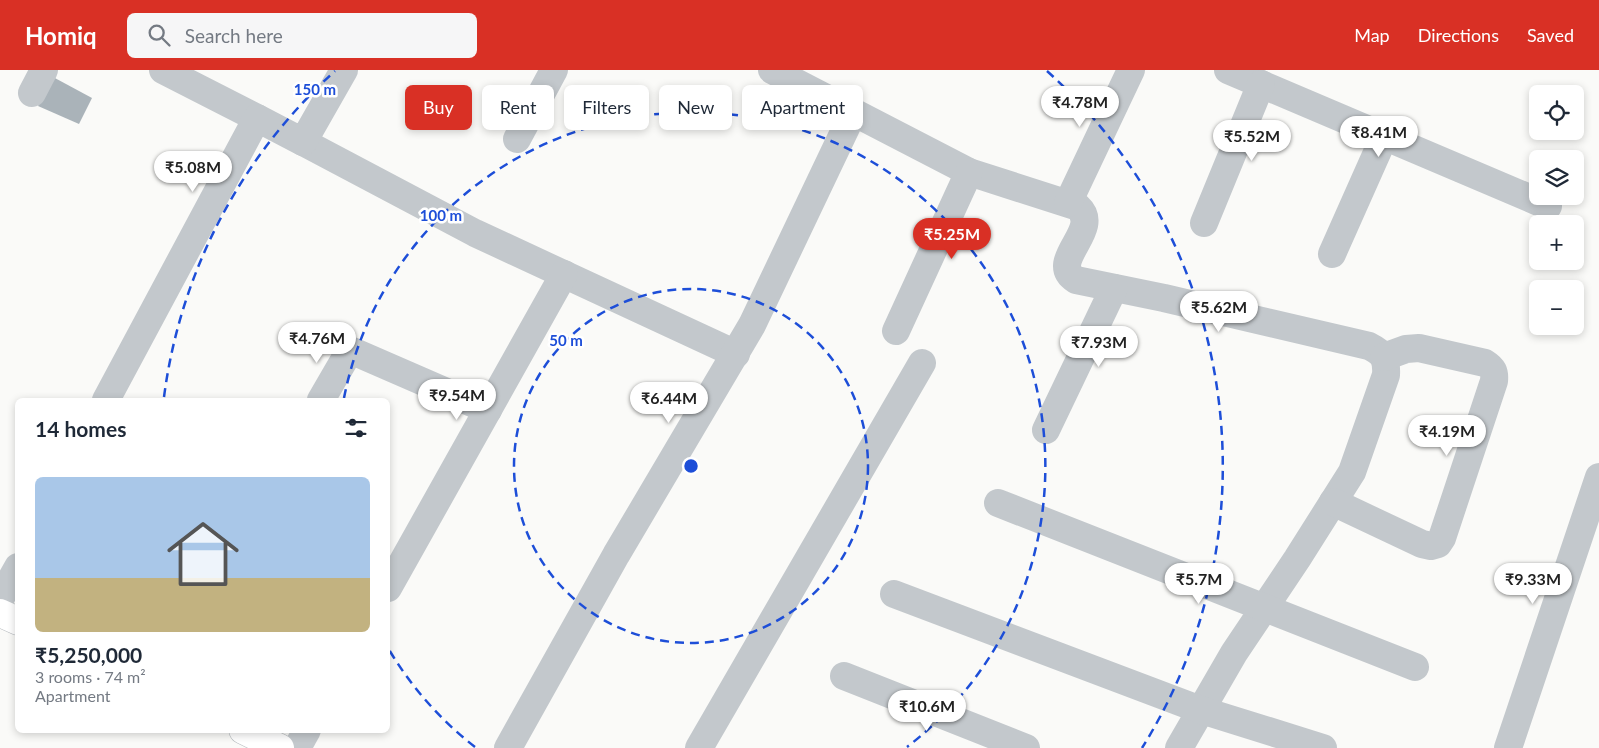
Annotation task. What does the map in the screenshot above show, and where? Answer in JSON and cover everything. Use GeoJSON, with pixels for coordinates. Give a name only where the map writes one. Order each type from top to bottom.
{"type":"FeatureCollection","features":[{"type":"Feature","properties":{"kind":"highway"},"geometry":{"type":"LineString","coordinates":[[0,613],[15,620]]}},
{"type":"Feature","properties":{"kind":"highway"},"geometry":{"type":"LineString","coordinates":[[249,733],[280,748]]}},
{"type":"Feature","properties":{"kind":"street"},"geometry":{"type":"LineString","coordinates":[[163,70],[210,80],[257,118],[475,233],[736,354]]}},
{"type":"Feature","properties":{"kind":"street"},"geometry":{"type":"LineString","coordinates":[[303,142],[344,70]]}},
{"type":"Feature","properties":{"kind":"street"},"geometry":{"type":"LineString","coordinates":[[517,139],[554,70]]}},
{"type":"Feature","properties":{"kind":"street"},"geometry":{"type":"LineString","coordinates":[[772,70],[801,85]]}},
{"type":"Feature","properties":{"kind":"street"},"geometry":{"type":"LineString","coordinates":[[1068,203],[1131,70]]}},
{"type":"Feature","properties":{"kind":"street"},"geometry":{"type":"LineString","coordinates":[[1228,70],[1548,206]]}},
{"type":"Feature","properties":{"kind":"street"},"geometry":{"type":"LineString","coordinates":[[1204,223],[1261,84]]}},
{"type":"Feature","properties":{"kind":"street"},"geometry":{"type":"LineString","coordinates":[[107,398],[257,118]]}},
{"type":"Feature","properties":{"kind":"street"},"geometry":{"type":"LineString","coordinates":[[863,118],[970,172],[1078,207],[1083,212],[1085,219],[1084,228],[1067,262],[1066,270],[1076,280],[1164,298],[1368,346],[1378,350],[1384,357],[1386,374],[1352,472],[1234,653],[1179,748]]}},
{"type":"Feature","properties":{"kind":"street"},"geometry":{"type":"LineString","coordinates":[[508,748],[616,555],[752,325],[846,130]]}},
{"type":"Feature","properties":{"kind":"street"},"geometry":{"type":"LineString","coordinates":[[1332,254],[1384,137]]}},
{"type":"Feature","properties":{"kind":"street"},"geometry":{"type":"LineString","coordinates":[[896,331],[970,172]]}},
{"type":"Feature","properties":{"kind":"street"},"geometry":{"type":"LineString","coordinates":[[390,584],[564,274]]}},
{"type":"Feature","properties":{"kind":"street"},"geometry":{"type":"LineString","coordinates":[[1046,430],[1114,288]]}},
{"type":"Feature","properties":{"kind":"street"},"geometry":{"type":"LineString","coordinates":[[1333,502],[1422,544],[1431,546],[1438,544],[1442,538],[1495,373],[1485,363],[1419,348],[1406,349],[1384,357]]}},
{"type":"Feature","properties":{"kind":"street"},"geometry":{"type":"LineString","coordinates":[[322,398],[350,350],[488,410]]}},
{"type":"Feature","properties":{"kind":"street"},"geometry":{"type":"LineString","coordinates":[[699,748],[922,363]]}},
{"type":"Feature","properties":{"kind":"street"},"geometry":{"type":"LineString","coordinates":[[1508,748],[1599,477]]}},
{"type":"Feature","properties":{"kind":"street"},"geometry":{"type":"LineString","coordinates":[[998,503],[1415,667]]}},
{"type":"Feature","properties":{"kind":"street"},"geometry":{"type":"LineString","coordinates":[[0,600],[15,572]]}},
{"type":"Feature","properties":{"kind":"street"},"geometry":{"type":"LineString","coordinates":[[894,594],[1201,710],[1323,748]]}},
{"type":"Feature","properties":{"kind":"street"},"geometry":{"type":"LineString","coordinates":[[844,676],[1026,748]]}},
{"type":"Feature","properties":{"kind":"street"},"geometry":{"type":"LineString","coordinates":[[297,748],[305,733]]}},
{"type":"Feature","properties":{"kind":"building"},"geometry":{"type":"Polygon","coordinates":[[[53,77],[92,98],[79,124],[38,106],[53,77]]]}}]}
